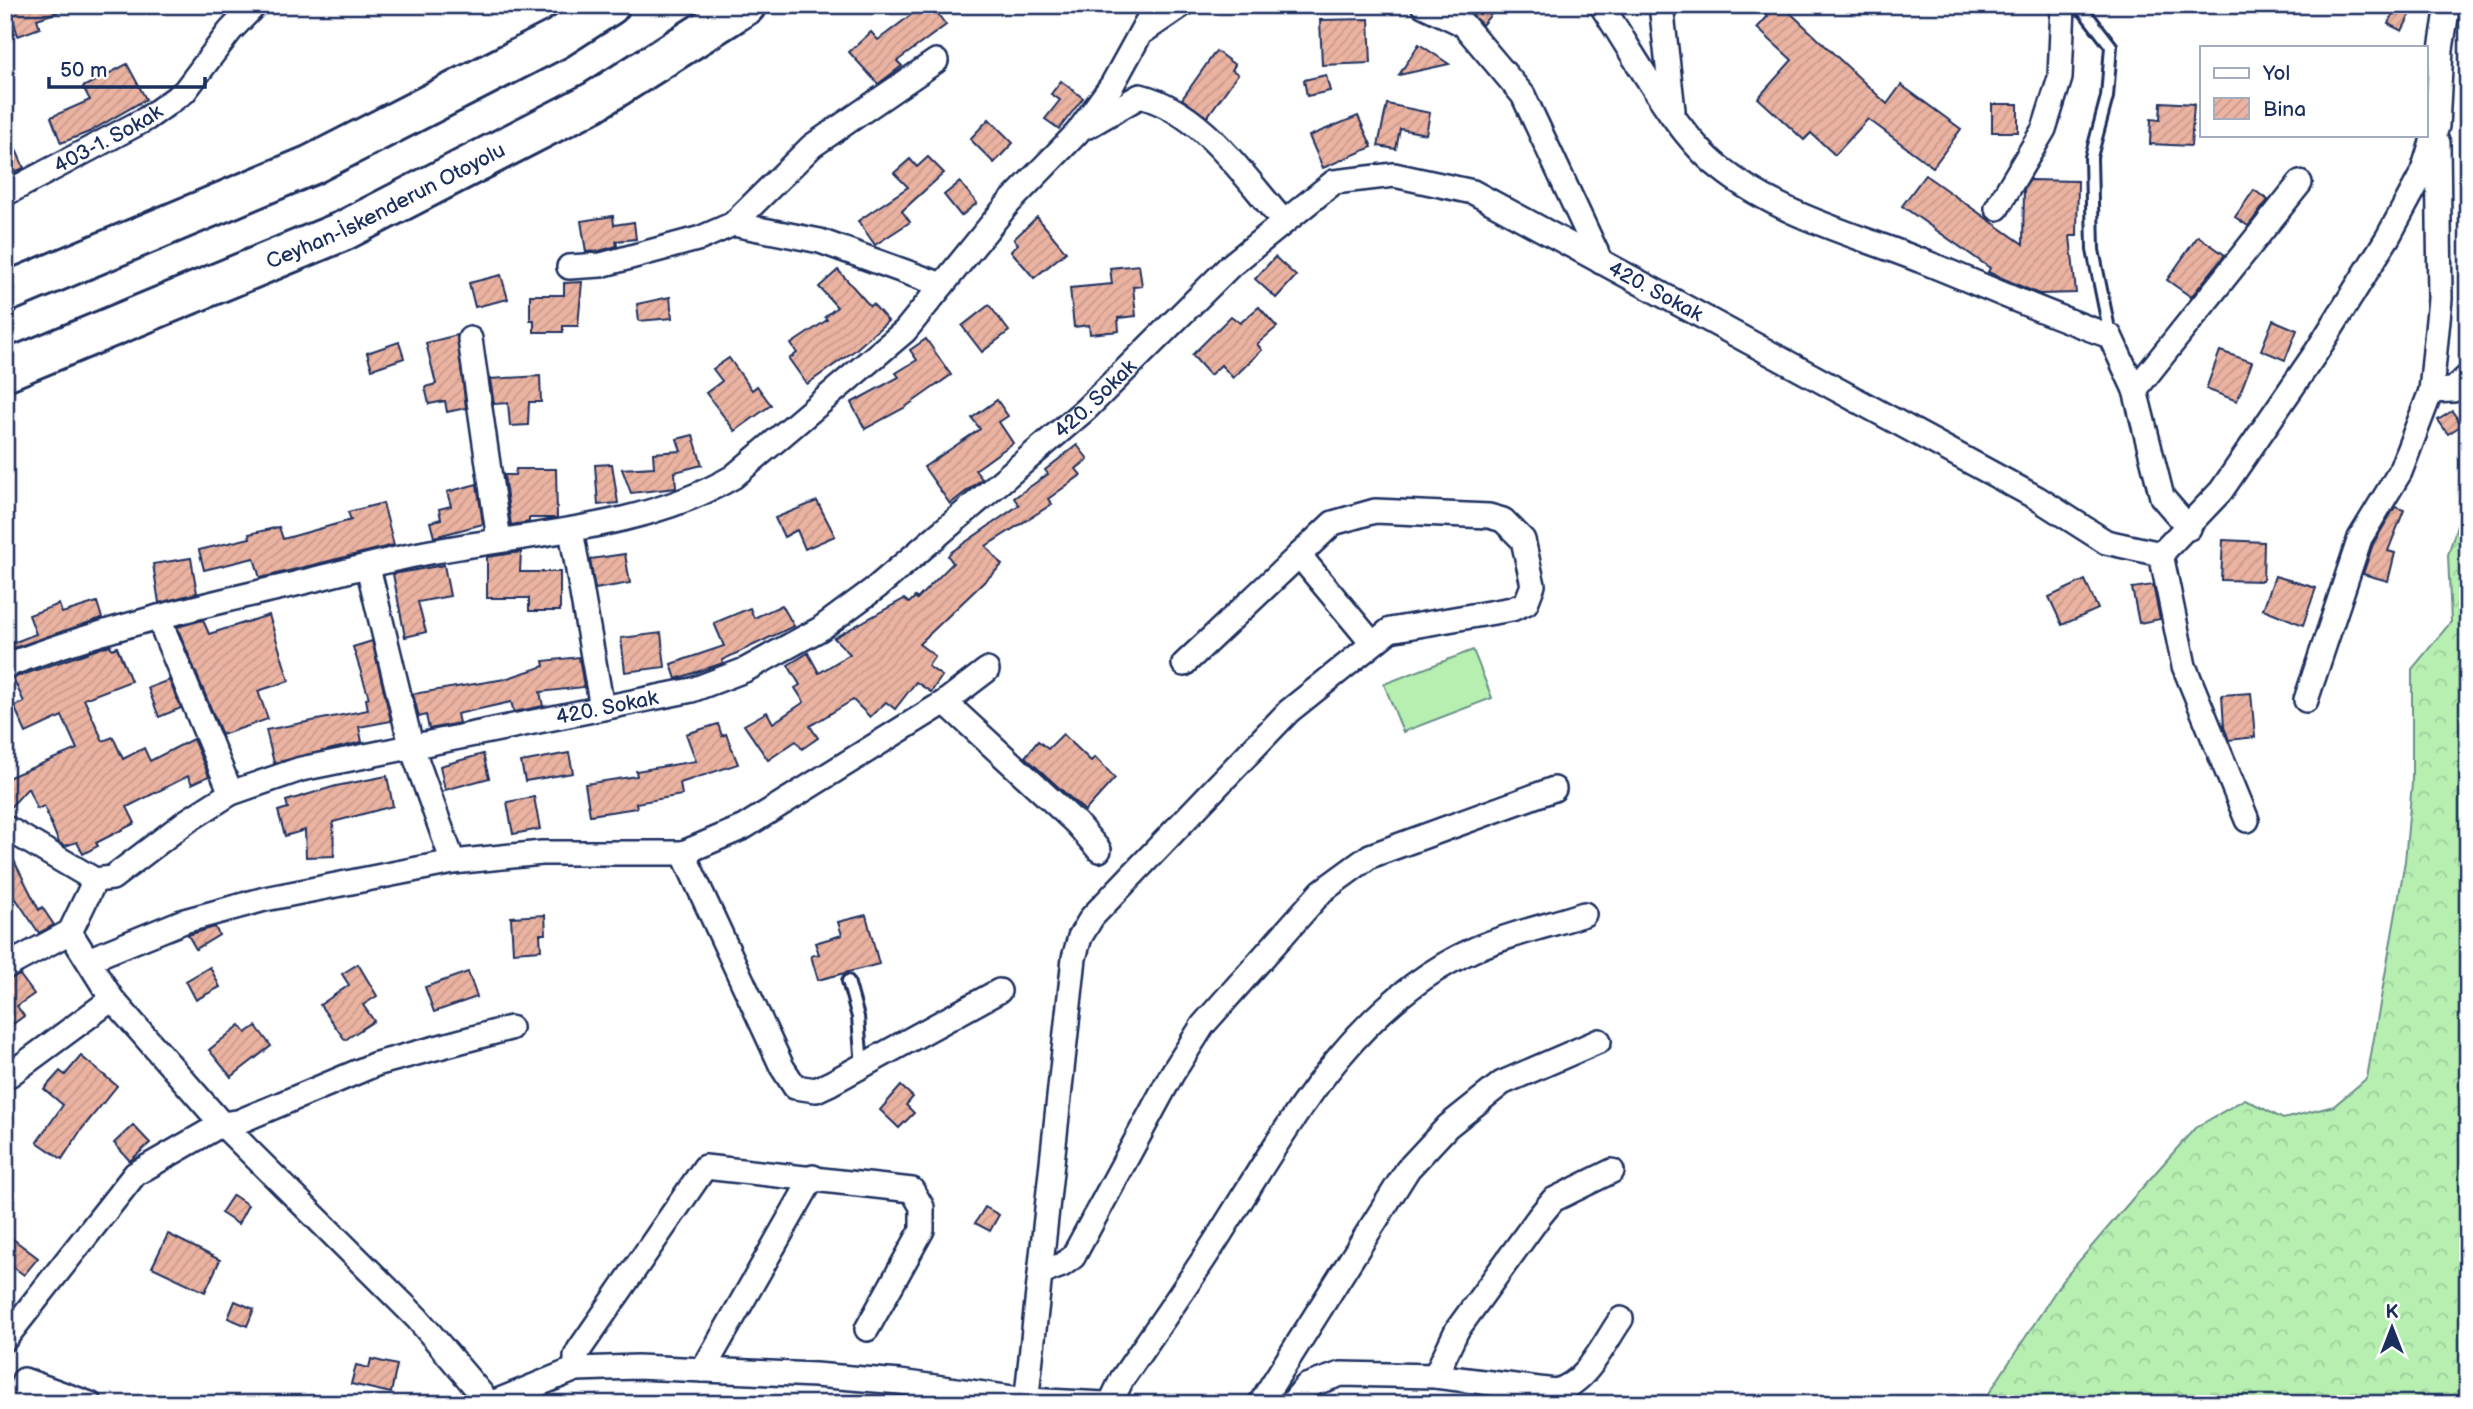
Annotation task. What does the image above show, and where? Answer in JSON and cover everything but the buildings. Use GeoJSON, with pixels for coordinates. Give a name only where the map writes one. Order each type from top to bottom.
{"type":"FeatureCollection","features":[{"type":"Feature","properties":{"kind":"highway"},"geometry":{"type":"LineString","coordinates":[[5,293],[312,165],[557,39],[610,5]]}},
{"type":"Feature","properties":{"kind":"highway","name":"Ceyhan-İskenderun Otoyolu"},"geometry":{"type":"LineString","coordinates":[[5,371],[342,230],[593,102],[746,5]]}},
{"type":"Feature","properties":{"kind":"street","name":"403-1. Sokak"},"geometry":{"type":"LineString","coordinates":[[5,194],[146,119],[184,92],[230,31],[255,5]]}},
{"type":"Feature","properties":{"kind":"street"},"geometry":{"type":"LineString","coordinates":[[5,667],[70,643],[158,617],[368,567],[499,540],[571,530],[632,516],[706,492],[733,477],[905,331],[1008,204],[1077,133],[1112,85],[1156,5]]}},
{"type":"Feature","properties":{"kind":"street"},"geometry":{"type":"LineString","coordinates":[[1141,33],[1182,5]]}},
{"type":"Feature","properties":{"kind":"street"},"geometry":{"type":"LineString","coordinates":[[1423,5],[1464,24],[1523,95],[1601,262]]}},
{"type":"Feature","properties":{"kind":"street"},"geometry":{"type":"LineString","coordinates":[[1601,5],[1674,114],[1719,168],[1778,206],[1923,261],[2048,315],[2110,336],[2135,390],[2162,497],[2189,528]]}},
{"type":"Feature","properties":{"kind":"street"},"geometry":{"type":"LineString","coordinates":[[1661,5],[1674,114]]}},
{"type":"Feature","properties":{"kind":"street"},"geometry":{"type":"LineString","coordinates":[[1997,208],[2044,129],[2060,78],[2063,5]]}},
{"type":"Feature","properties":{"kind":"street"},"geometry":{"type":"LineString","coordinates":[[2306,700],[2360,538],[2400,472],[2431,391],[2440,299],[2437,126],[2441,49],[2448,5]]}},
{"type":"Feature","properties":{"kind":"street"},"geometry":{"type":"LineString","coordinates":[[569,267],[601,265],[701,238],[733,224],[812,146],[936,61]]}},
{"type":"Feature","properties":{"kind":"street"},"geometry":{"type":"LineString","coordinates":[[1077,133],[1140,96],[1157,100],[1198,125],[1284,222]]}},
{"type":"Feature","properties":{"kind":"street"},"geometry":{"type":"LineString","coordinates":[[2247,820],[2184,666],[2161,554],[2189,528],[2221,491],[2262,433],[2381,249],[2421,174],[2437,126]]}},
{"type":"Feature","properties":{"kind":"street","name":"420. Sokak"},"geometry":{"type":"LineString","coordinates":[[94,880],[112,878],[187,821],[230,793],[301,769],[692,690],[745,670],[820,629],[877,586],[1086,408],[1230,266],[1334,182],[1394,175],[1473,192],[2037,498],[2105,542],[2161,554]]}},
{"type":"Feature","properties":{"kind":"street"},"geometry":{"type":"LineString","coordinates":[[2135,390],[2300,183]]}},
{"type":"Feature","properties":{"kind":"street"},"geometry":{"type":"LineString","coordinates":[[733,224],[820,241],[942,285]]}},
{"type":"Feature","properties":{"kind":"street"},"geometry":{"type":"LineString","coordinates":[[470,339],[499,540]]}},
{"type":"Feature","properties":{"kind":"street"},"geometry":{"type":"LineString","coordinates":[[2431,391],[2453,390],[2468,376]]}},
{"type":"Feature","properties":{"kind":"street"},"geometry":{"type":"LineString","coordinates":[[1027,1402],[1074,958],[1080,937],[1092,917],[1289,711],[1372,643],[1390,630],[1400,627],[1512,609],[1526,603],[1533,586],[1518,532],[1503,520],[1489,516],[1375,511],[1333,523],[1184,664]]}},
{"type":"Feature","properties":{"kind":"street"},"geometry":{"type":"LineString","coordinates":[[571,530],[602,708]]}},
{"type":"Feature","properties":{"kind":"street"},"geometry":{"type":"LineString","coordinates":[[1299,555],[1372,643]]}},
{"type":"Feature","properties":{"kind":"street"},"geometry":{"type":"LineString","coordinates":[[368,567],[411,746],[453,862]]}},
{"type":"Feature","properties":{"kind":"street"},"geometry":{"type":"LineString","coordinates":[[158,617],[230,793]]}},
{"type":"Feature","properties":{"kind":"street"},"geometry":{"type":"LineString","coordinates":[[88,960],[184,921],[265,900],[453,862],[542,853],[683,853],[744,827],[945,702],[987,670]]}},
{"type":"Feature","properties":{"kind":"street"},"geometry":{"type":"LineString","coordinates":[[945,702],[1076,823],[1099,850]]}},
{"type":"Feature","properties":{"kind":"street"},"geometry":{"type":"LineString","coordinates":[[1041,1273],[1062,1265],[1073,1257],[1172,1074],[1203,1025],[1322,891],[1370,856],[1554,789]]}},
{"type":"Feature","properties":{"kind":"street"},"geometry":{"type":"LineString","coordinates":[[5,827],[94,880],[70,932],[5,967]]}},
{"type":"Feature","properties":{"kind":"street"},"geometry":{"type":"LineString","coordinates":[[683,853],[782,1067],[795,1087],[816,1090],[999,991]]}},
{"type":"Feature","properties":{"kind":"street"},"geometry":{"type":"LineString","coordinates":[[70,932],[112,999],[222,1124],[417,1318],[490,1404],[576,1369],[703,1370],[888,1381],[1027,1402],[1107,1404],[1220,1234],[1272,1146],[1348,1046],[1409,990],[1474,949],[1584,914]]}},
{"type":"Feature","properties":{"kind":"street"},"geometry":{"type":"LineString","coordinates":[[5,1078],[112,999]]}},
{"type":"Feature","properties":{"kind":"street"},"geometry":{"type":"LineString","coordinates":[[5,1339],[135,1174],[222,1124],[238,1122],[376,1064],[510,1027]]}},
{"type":"Feature","properties":{"kind":"street"},"geometry":{"type":"LineString","coordinates":[[1260,1404],[1408,1169],[1428,1147],[1502,1083],[1599,1041]]}},
{"type":"Feature","properties":{"kind":"street"},"geometry":{"type":"LineString","coordinates":[[576,1369],[579,1350],[705,1167],[906,1187],[920,1200],[922,1230],[867,1329]]}},
{"type":"Feature","properties":{"kind":"street"},"geometry":{"type":"LineString","coordinates":[[1435,1376],[1457,1330],[1546,1208],[1553,1200],[1612,1171]]}},
{"type":"Feature","properties":{"kind":"street"},"geometry":{"type":"LineString","coordinates":[[703,1370],[813,1177]]}},
{"type":"Feature","properties":{"kind":"street"},"geometry":{"type":"LineString","coordinates":[[1291,1404],[1306,1386],[1331,1376],[1435,1376],[1555,1391],[1563,1389],[1582,1375],[1621,1319]]}},
{"type":"Feature","properties":{"kind":"street"},"geometry":{"type":"LineString","coordinates":[[15,1404],[24,1380],[90,1404]]}},
{"type":"Feature","properties":{"kind":"lane"},"geometry":{"type":"LineString","coordinates":[[2071,5],[2084,11],[2111,46],[2107,97],[2091,157],[2093,250],[2110,336]]}},
{"type":"Feature","properties":{"kind":"lane"},"geometry":{"type":"LineString","coordinates":[[848,981],[858,1017],[862,1066]]}},
{"type":"Feature","properties":{"kind":"green space"},"geometry":{"type":"Polygon","coordinates":[[[2468,490],[2468,1404],[1982,1404],[2062,1281],[2195,1128],[2245,1099],[2283,1119],[2334,1106],[2367,1078],[2405,861],[2412,783],[2412,669],[2451,622],[2448,555],[2468,490]]]}},
{"type":"Feature","properties":{"kind":"green space"},"geometry":{"type":"Polygon","coordinates":[[[1473,650],[1492,698],[1403,732],[1384,684],[1473,650]]]}}]}
